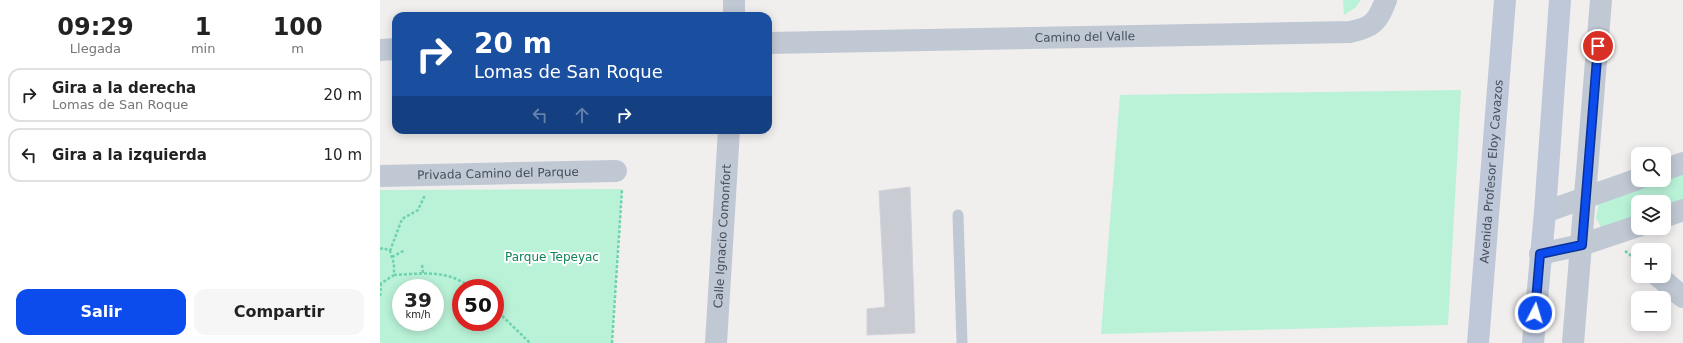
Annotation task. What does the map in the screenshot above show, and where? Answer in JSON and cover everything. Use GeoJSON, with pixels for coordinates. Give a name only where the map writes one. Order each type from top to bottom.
{"type":"FeatureCollection","features":[{"type":"Feature","properties":{"kind":"main road","name":"Avenida Profesor Eloy Cavazos"},"geometry":{"type":"LineString","coordinates":[[1478,343],[1505,0]]}},
{"type":"Feature","properties":{"kind":"main road"},"geometry":{"type":"LineString","coordinates":[[1533,343],[1545,212],[1560,0]]}},
{"type":"Feature","properties":{"kind":"street"},"geometry":{"type":"LineString","coordinates":[[734,0],[734,12]]}},
{"type":"Feature","properties":{"kind":"street","name":"Camino del Valle"},"geometry":{"type":"LineString","coordinates":[[772,43],[1350,32],[1362,30],[1374,23],[1386,0]]}},
{"type":"Feature","properties":{"kind":"street"},"geometry":{"type":"LineString","coordinates":[[1573,343],[1601,0]]}},
{"type":"Feature","properties":{"kind":"street"},"geometry":{"type":"LineString","coordinates":[[380,50],[392,49]]}},
{"type":"Feature","properties":{"kind":"street","name":"Calle Ignacio Comonfort"},"geometry":{"type":"LineString","coordinates":[[716,343],[729,134]]}},
{"type":"Feature","properties":{"kind":"street"},"geometry":{"type":"LineString","coordinates":[[1671,167],[1683,163]]}},
{"type":"Feature","properties":{"kind":"street","name":"Privada Camino del Parque"},"geometry":{"type":"LineString","coordinates":[[380,176],[615,180]]}},
{"type":"Feature","properties":{"kind":"street"},"geometry":{"type":"LineString","coordinates":[[1545,212],[1631,182]]}},
{"type":"Feature","properties":{"kind":"street"},"geometry":{"type":"LineString","coordinates":[[1671,214],[1683,210]]}},
{"type":"Feature","properties":{"kind":"street"},"geometry":{"type":"LineString","coordinates":[[1540,254],[1582,245],[1631,228]]}},
{"type":"Feature","properties":{"kind":"street"},"geometry":{"type":"LineString","coordinates":[[1666,283],[1683,297]]}},
{"type":"Feature","properties":{"kind":"lane"},"geometry":{"type":"LineString","coordinates":[[958,215],[962,343]]}},
{"type":"Feature","properties":{"kind":"path"},"geometry":{"type":"LineString","coordinates":[[612,343],[622,189],[615,180]]}},
{"type":"Feature","properties":{"kind":"path"},"geometry":{"type":"LineString","coordinates":[[390,252],[402,219],[418,210],[427,190]]}},
{"type":"Feature","properties":{"kind":"path"},"geometry":{"type":"LineString","coordinates":[[380,249],[383,248],[390,252],[394,264],[394,275]]}},
{"type":"Feature","properties":{"kind":"path"},"geometry":{"type":"LineString","coordinates":[[392,257],[406,250]]}},
{"type":"Feature","properties":{"kind":"path"},"geometry":{"type":"LineString","coordinates":[[422,265],[423,273]]}},
{"type":"Feature","properties":{"kind":"path"},"geometry":{"type":"LineString","coordinates":[[380,296],[380,284],[394,275],[423,273],[457,279]]}},
{"type":"Feature","properties":{"kind":"path"},"geometry":{"type":"LineString","coordinates":[[504,318],[530,343]]}},
{"type":"Feature","properties":{"kind":"green space"},"geometry":{"type":"Polygon","coordinates":[[[1343,0],[1361,0],[1356,7],[1344,15],[1343,0]]]}},
{"type":"Feature","properties":{"kind":"green space"},"geometry":{"type":"Polygon","coordinates":[[[1461,90],[1448,325],[1101,334],[1120,95],[1461,90]]]}},
{"type":"Feature","properties":{"kind":"green space"},"geometry":{"type":"Polygon","coordinates":[[[1683,165],[1683,208],[1671,212],[1671,195],[1631,195],[1631,226],[1605,235],[1596,218],[1601,192],[1631,182],[1631,187],[1671,187],[1671,174],[1683,165]]]}},
{"type":"Feature","properties":{"kind":"green space","name":"Parque Tepeyac"},"geometry":{"type":"Polygon","coordinates":[[[622,189],[612,343],[380,343],[380,190],[622,189]]]}},
{"type":"Feature","properties":{"kind":"building"},"geometry":{"type":"Polygon","coordinates":[[[910,187],[915,333],[867,335],[867,309],[885,307],[879,191],[910,187]]]}},
{"type":"Feature","properties":{"kind":"route"},"geometry":{"type":"LineString","coordinates":[[1535,313],[1540,254],[1582,245],[1598,46]]}}]}
